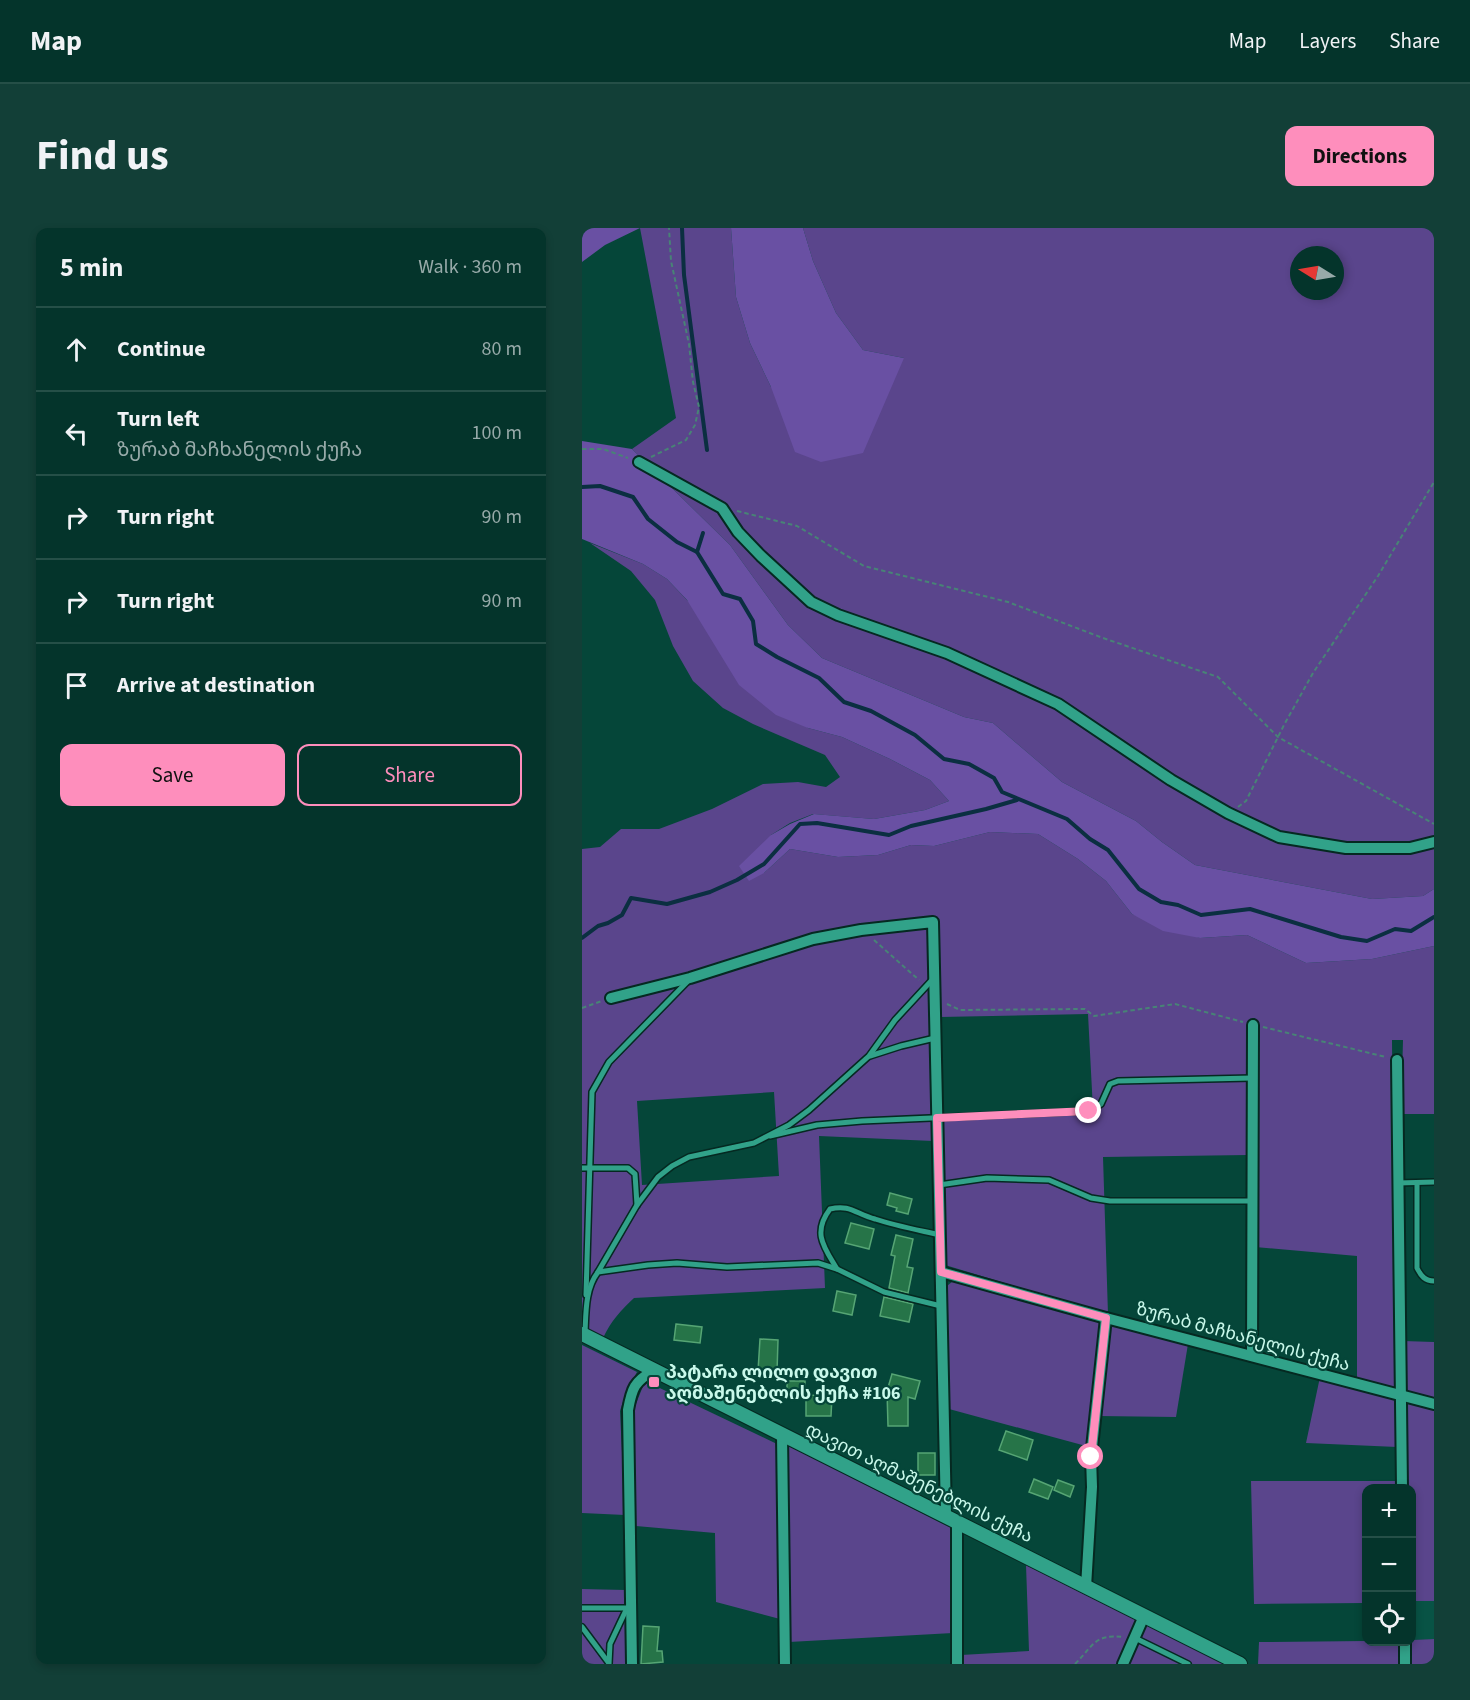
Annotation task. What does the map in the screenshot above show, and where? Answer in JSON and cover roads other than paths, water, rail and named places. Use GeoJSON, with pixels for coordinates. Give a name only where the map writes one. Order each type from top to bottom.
{"type":"FeatureCollection","features":[{"type":"Feature","properties":{"kind":"street"},"geometry":{"type":"LineString","coordinates":[[639,462],[722,508],[738,532],[811,602],[837,615],[956,657],[1058,704],[1171,780],[1228,813],[1279,837],[1335,847],[1399,849],[1434,842]]}},
{"type":"Feature","properties":{"kind":"street"},"geometry":{"type":"LineString","coordinates":[[611,998],[690,978],[813,939],[861,930],[933,922],[934,978],[931,991],[935,1038],[941,1306],[957,1664]]}},
{"type":"Feature","properties":{"kind":"street"},"geometry":{"type":"LineString","coordinates":[[1252,1356],[1253,1025]]}},
{"type":"Feature","properties":{"kind":"street"},"geometry":{"type":"LineString","coordinates":[[1397,1060],[1402,1484]]}},
{"type":"Feature","properties":{"kind":"street","name":"ზურაბ მაჩხანელის ქუჩა"},"geometry":{"type":"LineString","coordinates":[[941,1272],[1434,1404]]}},
{"type":"Feature","properties":{"kind":"street"},"geometry":{"type":"LineString","coordinates":[[1086,1587],[1092,1486],[1091,1457],[1106,1318]]}},
{"type":"Feature","properties":{"kind":"street","name":"დავით აღმაშენებლის ქუჩა"},"geometry":{"type":"LineString","coordinates":[[583,1335],[1240,1664]]}},
{"type":"Feature","properties":{"kind":"street"},"geometry":{"type":"LineString","coordinates":[[632,1664],[629,1608],[628,1410],[631,1393],[638,1380],[654,1370]]}},
{"type":"Feature","properties":{"kind":"street"},"geometry":{"type":"LineString","coordinates":[[782,1435],[785,1664]]}},
{"type":"Feature","properties":{"kind":"street"},"geometry":{"type":"LineString","coordinates":[[1124,1664],[1144,1616]]}},
{"type":"Feature","properties":{"kind":"street"},"geometry":{"type":"LineString","coordinates":[[1405,1646],[1405,1664]]}},
{"type":"Feature","properties":{"kind":"lane"},"geometry":{"type":"LineString","coordinates":[[583,1335],[586,1303],[592,1092],[609,1062],[690,978]]}},
{"type":"Feature","properties":{"kind":"lane"},"geometry":{"type":"LineString","coordinates":[[586,1303],[594,1278],[611,1247],[637,1205],[658,1177],[689,1157],[754,1143],[789,1125],[869,1056],[895,1020],[931,991]]}},
{"type":"Feature","properties":{"kind":"lane"},"geometry":{"type":"LineString","coordinates":[[869,1056],[935,1038]]}},
{"type":"Feature","properties":{"kind":"lane"},"geometry":{"type":"LineString","coordinates":[[770,1136],[817,1125],[1089,1111],[1101,1104],[1110,1084],[1118,1081],[1253,1078]]}},
{"type":"Feature","properties":{"kind":"lane"},"geometry":{"type":"LineString","coordinates":[[582,1168],[628,1168],[635,1174],[637,1205]]}},
{"type":"Feature","properties":{"kind":"lane"},"geometry":{"type":"LineString","coordinates":[[939,1185],[987,1178],[1048,1180],[1091,1198],[1110,1201],[1253,1201]]}},
{"type":"Feature","properties":{"kind":"lane"},"geometry":{"type":"LineString","coordinates":[[1398,1183],[1434,1182]]}},
{"type":"Feature","properties":{"kind":"lane"},"geometry":{"type":"LineString","coordinates":[[1418,1183],[1417,1268],[1421,1276],[1434,1281]]}},
{"type":"Feature","properties":{"kind":"lane"},"geometry":{"type":"LineString","coordinates":[[837,1269],[822,1242],[820,1232],[830,1209],[841,1206],[872,1219],[940,1235]]}},
{"type":"Feature","properties":{"kind":"lane"},"geometry":{"type":"LineString","coordinates":[[598,1272],[677,1263],[727,1267],[818,1263],[837,1269],[884,1292],[941,1306]]}},
{"type":"Feature","properties":{"kind":"lane"},"geometry":{"type":"LineString","coordinates":[[582,1608],[629,1608],[610,1644],[609,1664]]}},
{"type":"Feature","properties":{"kind":"lane"},"geometry":{"type":"LineString","coordinates":[[582,1626],[609,1664]]}},
{"type":"Feature","properties":{"kind":"lane"},"geometry":{"type":"LineString","coordinates":[[1135,1638],[1188,1664]]}},
{"type":"Feature","properties":{"kind":"waterway"},"geometry":{"type":"LineString","coordinates":[[682,228],[684,275],[707,450]]}},
{"type":"Feature","properties":{"kind":"waterway"},"geometry":{"type":"LineString","coordinates":[[582,487],[600,486],[633,497],[648,519],[677,542],[697,552],[723,594],[740,599],[753,621],[756,644],[819,678],[844,702],[871,711],[915,735],[944,759],[969,764],[994,778],[1002,792],[1067,819],[1090,839],[1108,850],[1139,889],[1161,902],[1178,905],[1201,915],[1250,909],[1341,937],[1367,941],[1395,929],[1411,931],[1434,917]]}},
{"type":"Feature","properties":{"kind":"waterway"},"geometry":{"type":"LineString","coordinates":[[697,552],[703,533]]}},
{"type":"Feature","properties":{"kind":"waterway"},"geometry":{"type":"LineString","coordinates":[[582,938],[598,926],[622,915],[631,898],[667,904],[710,892],[737,880],[764,864],[800,824],[817,823],[889,835],[911,826],[1017,800]]}},
{"type":"Feature","properties":{"kind":"place","name":"პატარა ლილო დავით აღმაშენებლის ქუჩა #106"},"geometry":{"type":"Point","coordinates":[654,1382]}}]}
